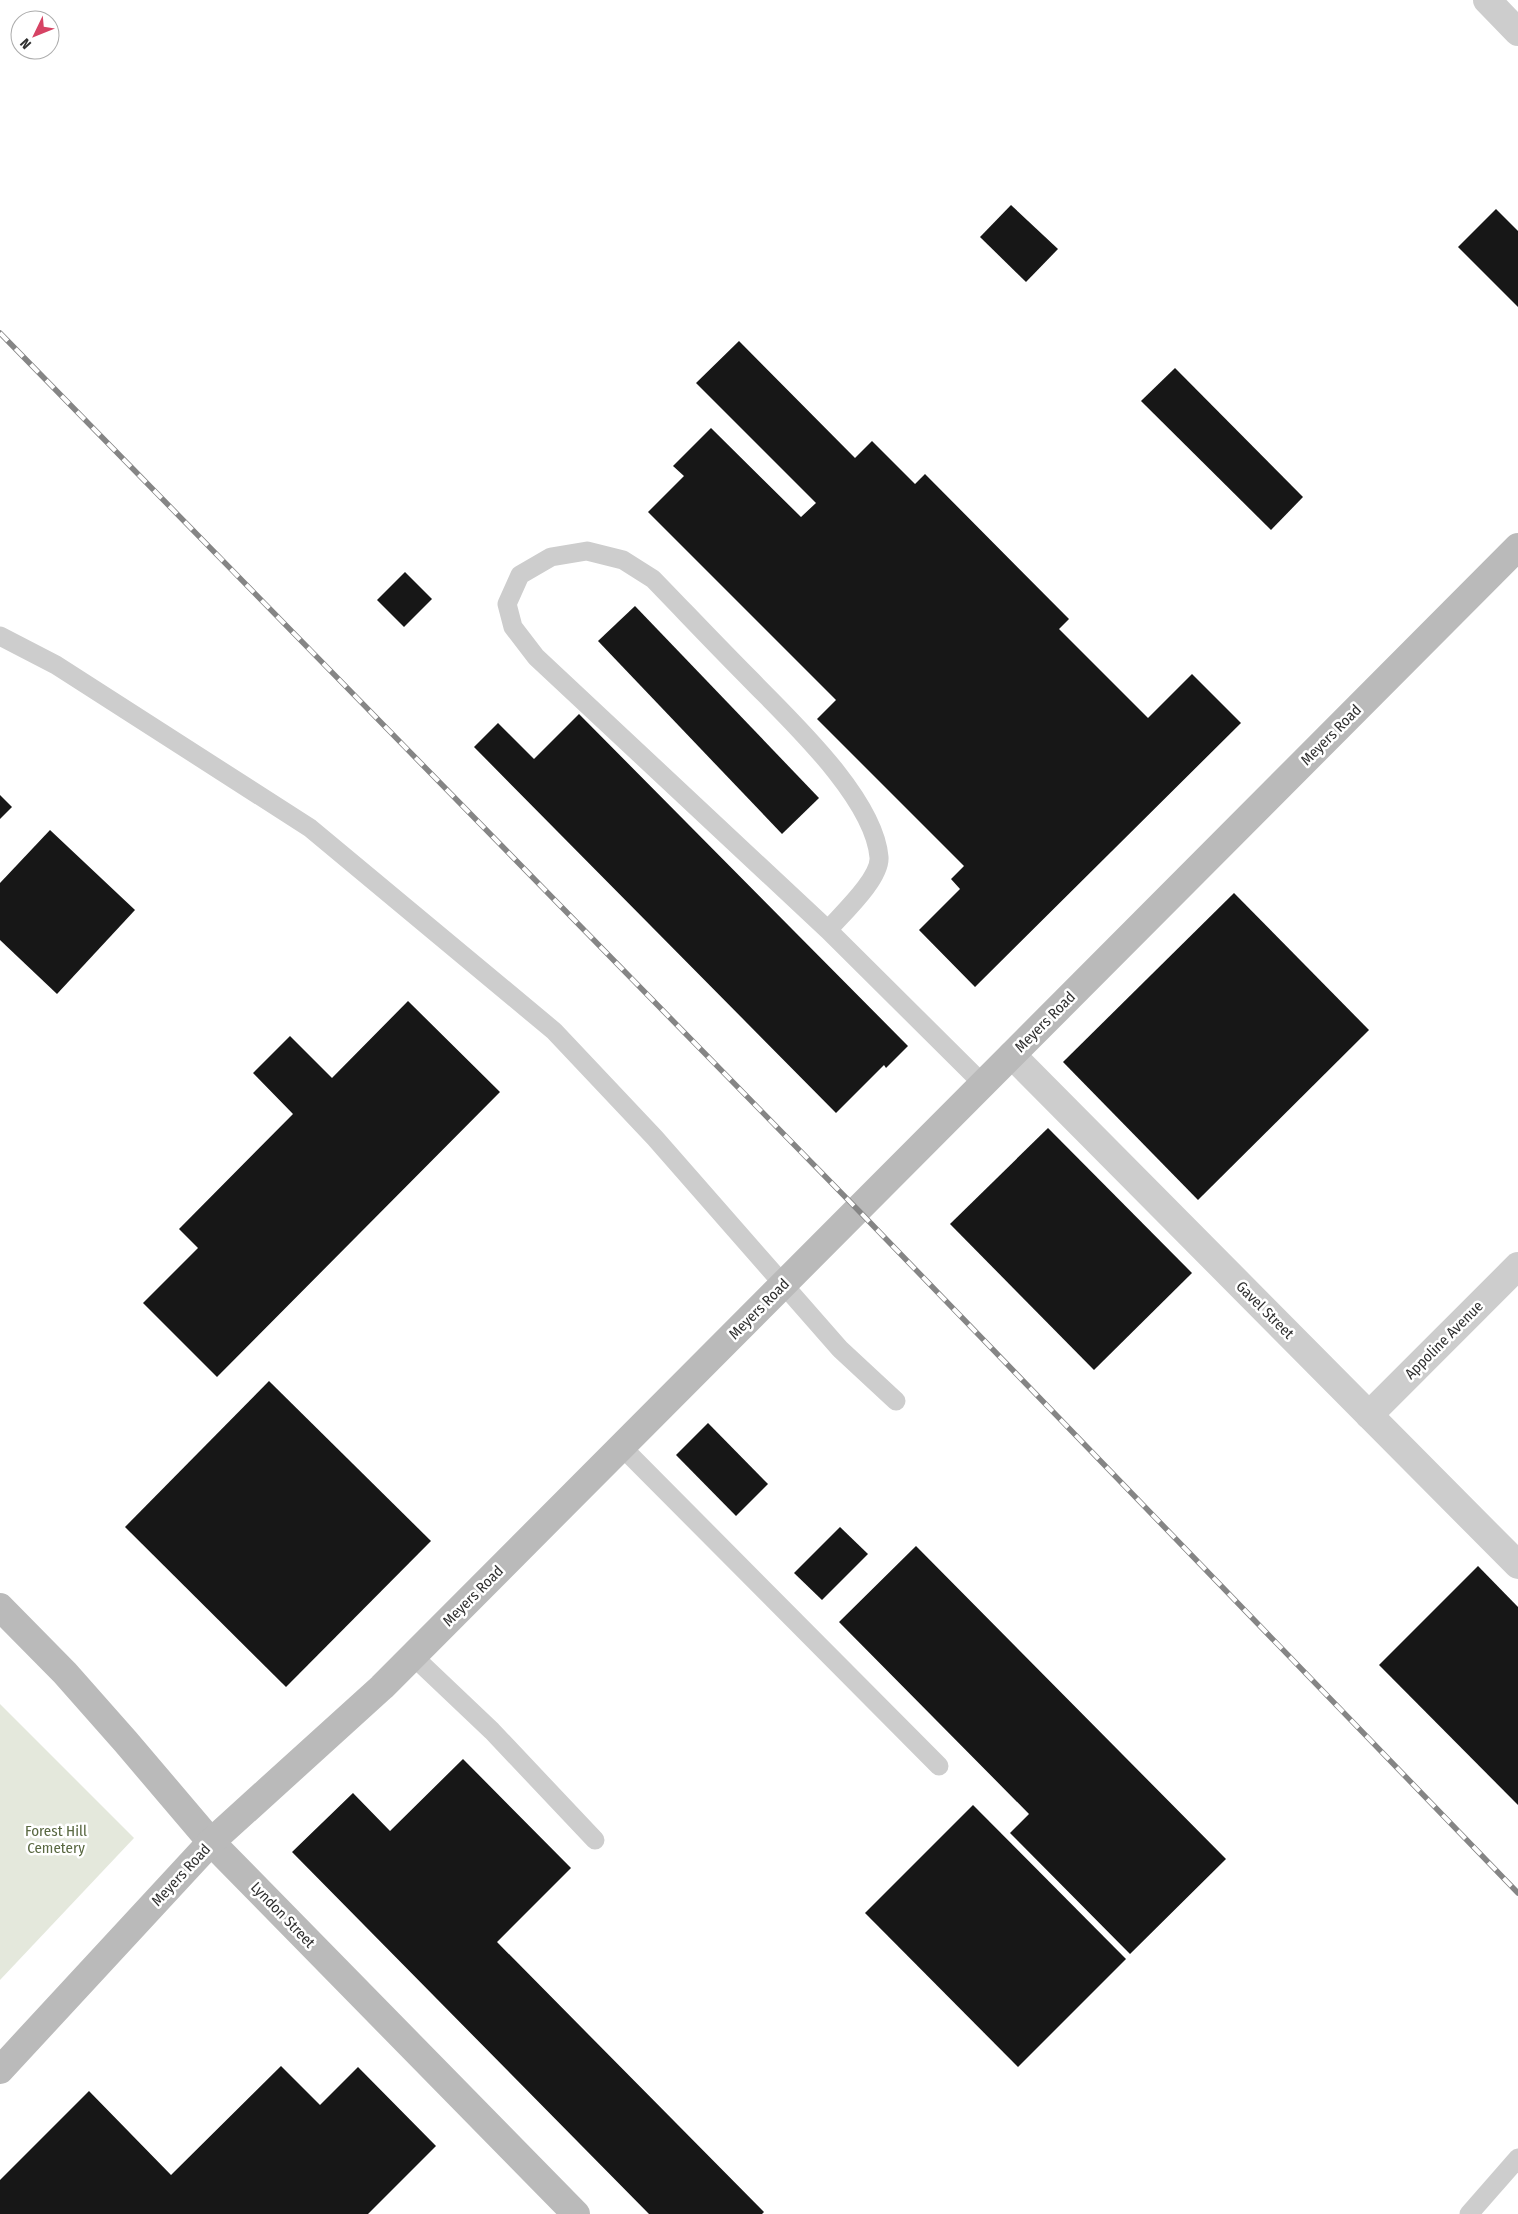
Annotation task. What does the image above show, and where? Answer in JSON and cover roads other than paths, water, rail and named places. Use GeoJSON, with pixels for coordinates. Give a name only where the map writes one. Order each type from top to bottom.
{"type":"FeatureCollection","features":[{"type":"Feature","properties":{"kind":"street"},"geometry":{"type":"LineString","coordinates":[[1487,0],[1518,32]]}},
{"type":"Feature","properties":{"kind":"street","name":"Meyers Road"},"geometry":{"type":"LineString","coordinates":[[0,2070],[211,1842],[382,1687],[1518,547]]}},
{"type":"Feature","properties":{"kind":"street","name":"Gavel Street"},"geometry":{"type":"LineString","coordinates":[[1012,1055],[1518,1565]]}},
{"type":"Feature","properties":{"kind":"street","name":"Appoline Avenue"},"geometry":{"type":"LineString","coordinates":[[1369,1415],[1518,1266]]}},
{"type":"Feature","properties":{"kind":"street","name":"Lyndon Street"},"geometry":{"type":"LineString","coordinates":[[0,1607],[64,1673],[120,1735],[211,1842],[576,2214]]}},
{"type":"Feature","properties":{"kind":"lane"},"geometry":{"type":"LineString","coordinates":[[828,930],[873,878],[880,858],[870,826],[845,783],[815,748],[653,579],[623,560],[587,551],[551,557],[520,576],[508,604],[513,627],[536,657],[828,930],[983,1084]]}},
{"type":"Feature","properties":{"kind":"lane"},"geometry":{"type":"LineString","coordinates":[[0,636],[56,666],[310,828],[554,1031],[655,1138],[840,1349],[896,1401]]}},
{"type":"Feature","properties":{"kind":"lane"},"geometry":{"type":"LineString","coordinates":[[622,1447],[940,1766]]}},
{"type":"Feature","properties":{"kind":"lane"},"geometry":{"type":"LineString","coordinates":[[412,1656],[492,1732],[595,1840]]}},
{"type":"Feature","properties":{"kind":"lane"},"geometry":{"type":"LineString","coordinates":[[1468,2214],[1518,2158]]}},
{"type":"Feature","properties":{"kind":"railway"},"geometry":{"type":"LineString","coordinates":[[0,333],[858,1210],[1518,1893]]}},
{"type":"Feature","properties":{"kind":"park label","name":"Forest Hill Cemetery"},"geometry":{"type":"Point","coordinates":[56,1840]}}]}
